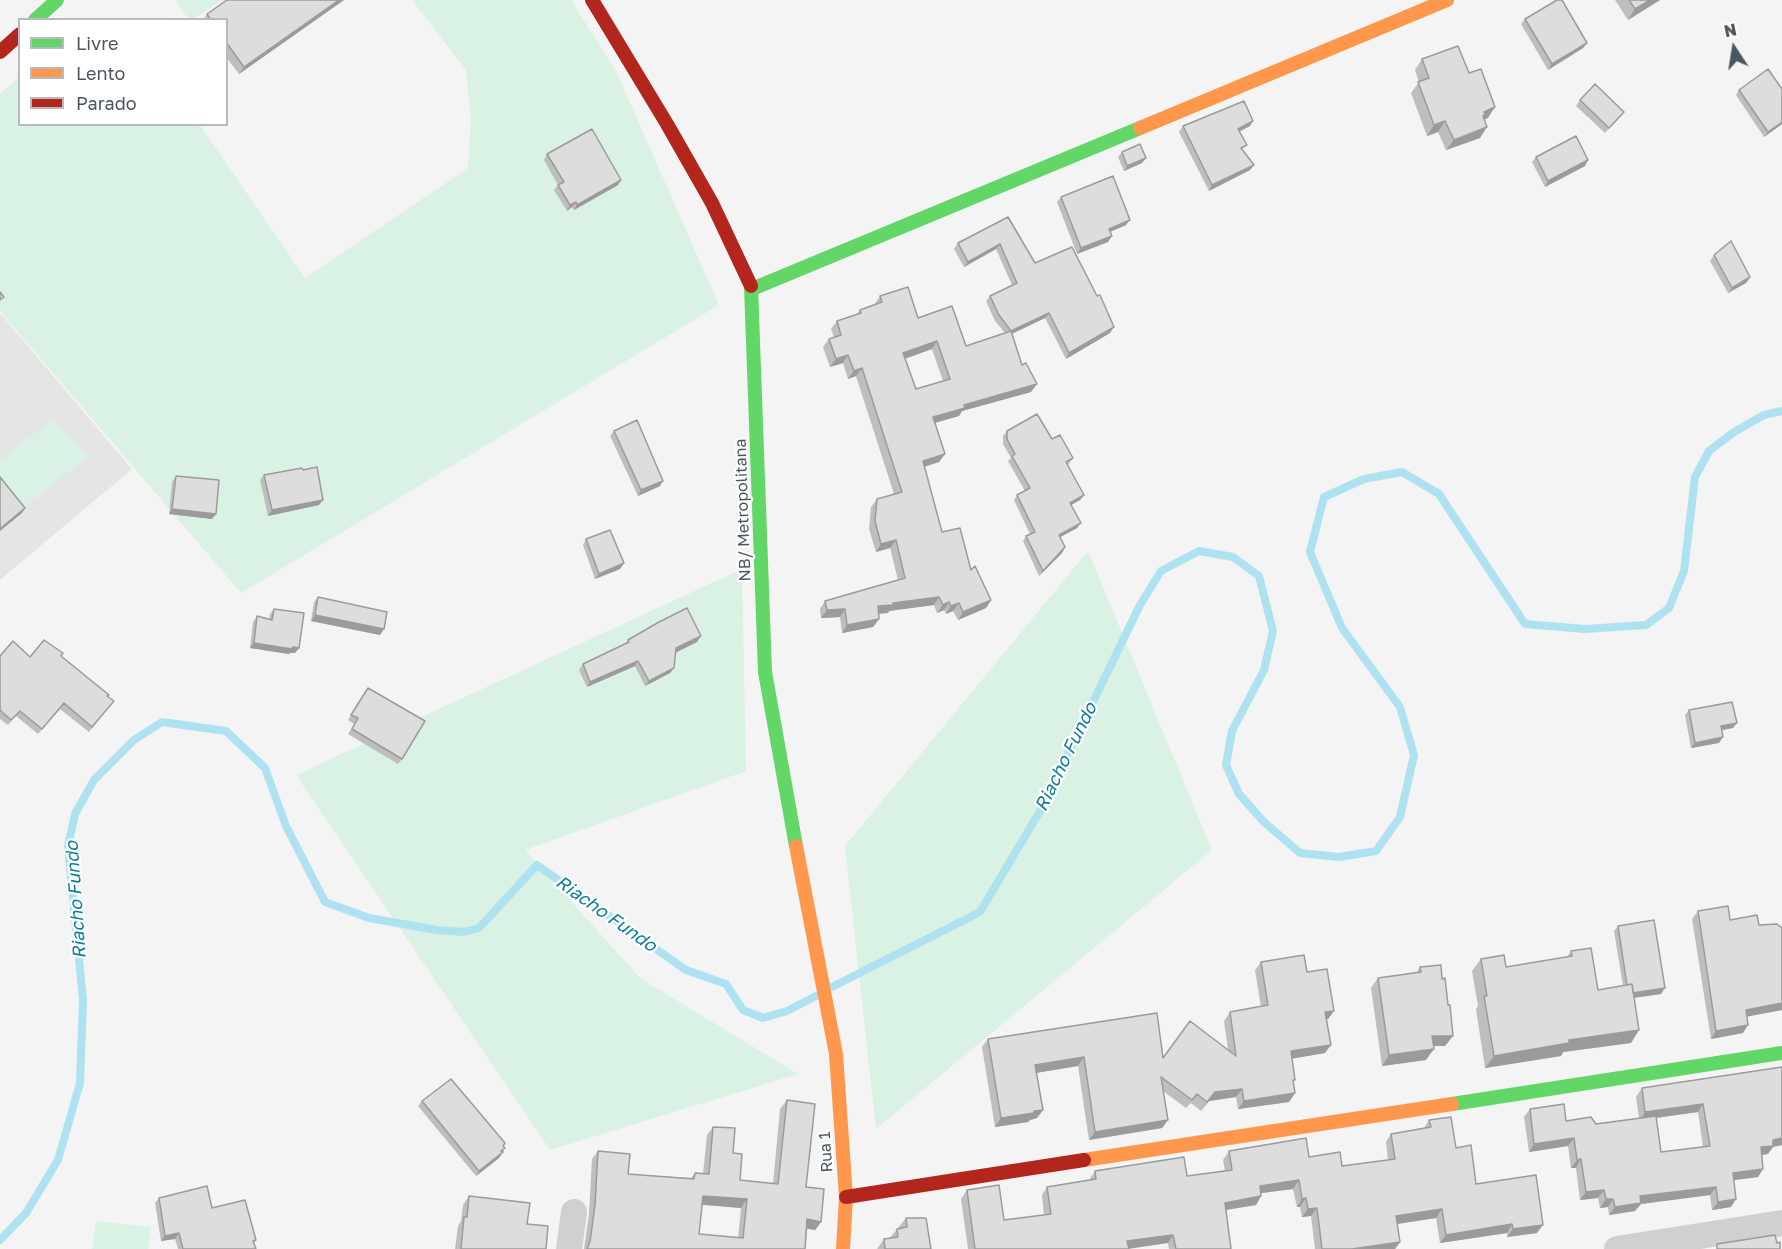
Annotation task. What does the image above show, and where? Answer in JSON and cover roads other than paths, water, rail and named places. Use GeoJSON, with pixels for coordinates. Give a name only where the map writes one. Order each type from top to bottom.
{"type":"FeatureCollection","features":[{"type":"Feature","properties":{"kind":"street"},"geometry":{"type":"LineString","coordinates":[[37,18],[57,0]]}},
{"type":"Feature","properties":{"kind":"street","name":"NB/ Metropolitana"},"geometry":{"type":"LineString","coordinates":[[592,0],[712,203],[752,289],[765,672],[836,1054]]}},
{"type":"Feature","properties":{"kind":"street"},"geometry":{"type":"LineString","coordinates":[[752,289],[1447,0]]}},
{"type":"Feature","properties":{"kind":"street"},"geometry":{"type":"LineString","coordinates":[[0,52],[18,36]]}},
{"type":"Feature","properties":{"kind":"street"},"geometry":{"type":"LineString","coordinates":[[846,1197],[1782,1053]]}},
{"type":"Feature","properties":{"kind":"street","name":"Rua 1"},"geometry":{"type":"LineString","coordinates":[[836,1054],[846,1197],[843,1249]]}},
{"type":"Feature","properties":{"kind":"street"},"geometry":{"type":"LineString","coordinates":[[569,1249],[574,1212]]}},
{"type":"Feature","properties":{"kind":"street"},"geometry":{"type":"LineString","coordinates":[[1617,1249],[1782,1223]]}},
{"type":"Feature","properties":{"kind":"waterway","name":"Riacho Fundo"},"geometry":{"type":"LineString","coordinates":[[832,987],[980,912],[1040,811],[1140,605],[1161,571],[1199,551],[1233,557],[1259,576],[1273,631],[1264,670],[1232,731],[1226,765],[1239,794],[1264,822],[1300,853],[1339,857],[1376,851],[1400,817],[1414,755],[1400,707],[1342,628],[1310,552],[1324,497],[1364,479],[1402,472],[1439,494],[1525,624],[1585,629],[1646,625],[1669,608],[1684,571],[1695,477],[1709,451],[1734,432],[1764,415],[1782,411]]}},
{"type":"Feature","properties":{"kind":"waterway","name":"Riacho Fundo"},"geometry":{"type":"LineString","coordinates":[[0,1240],[26,1213],[58,1160],[80,1083],[83,1000],[68,846],[75,814],[94,780],[134,740],[162,722],[226,731],[265,768],[286,826],[325,902],[369,918],[437,930],[464,932],[479,928],[537,865],[686,970],[726,984],[743,1010],[763,1018],[787,1011],[816,996]]}}]}
